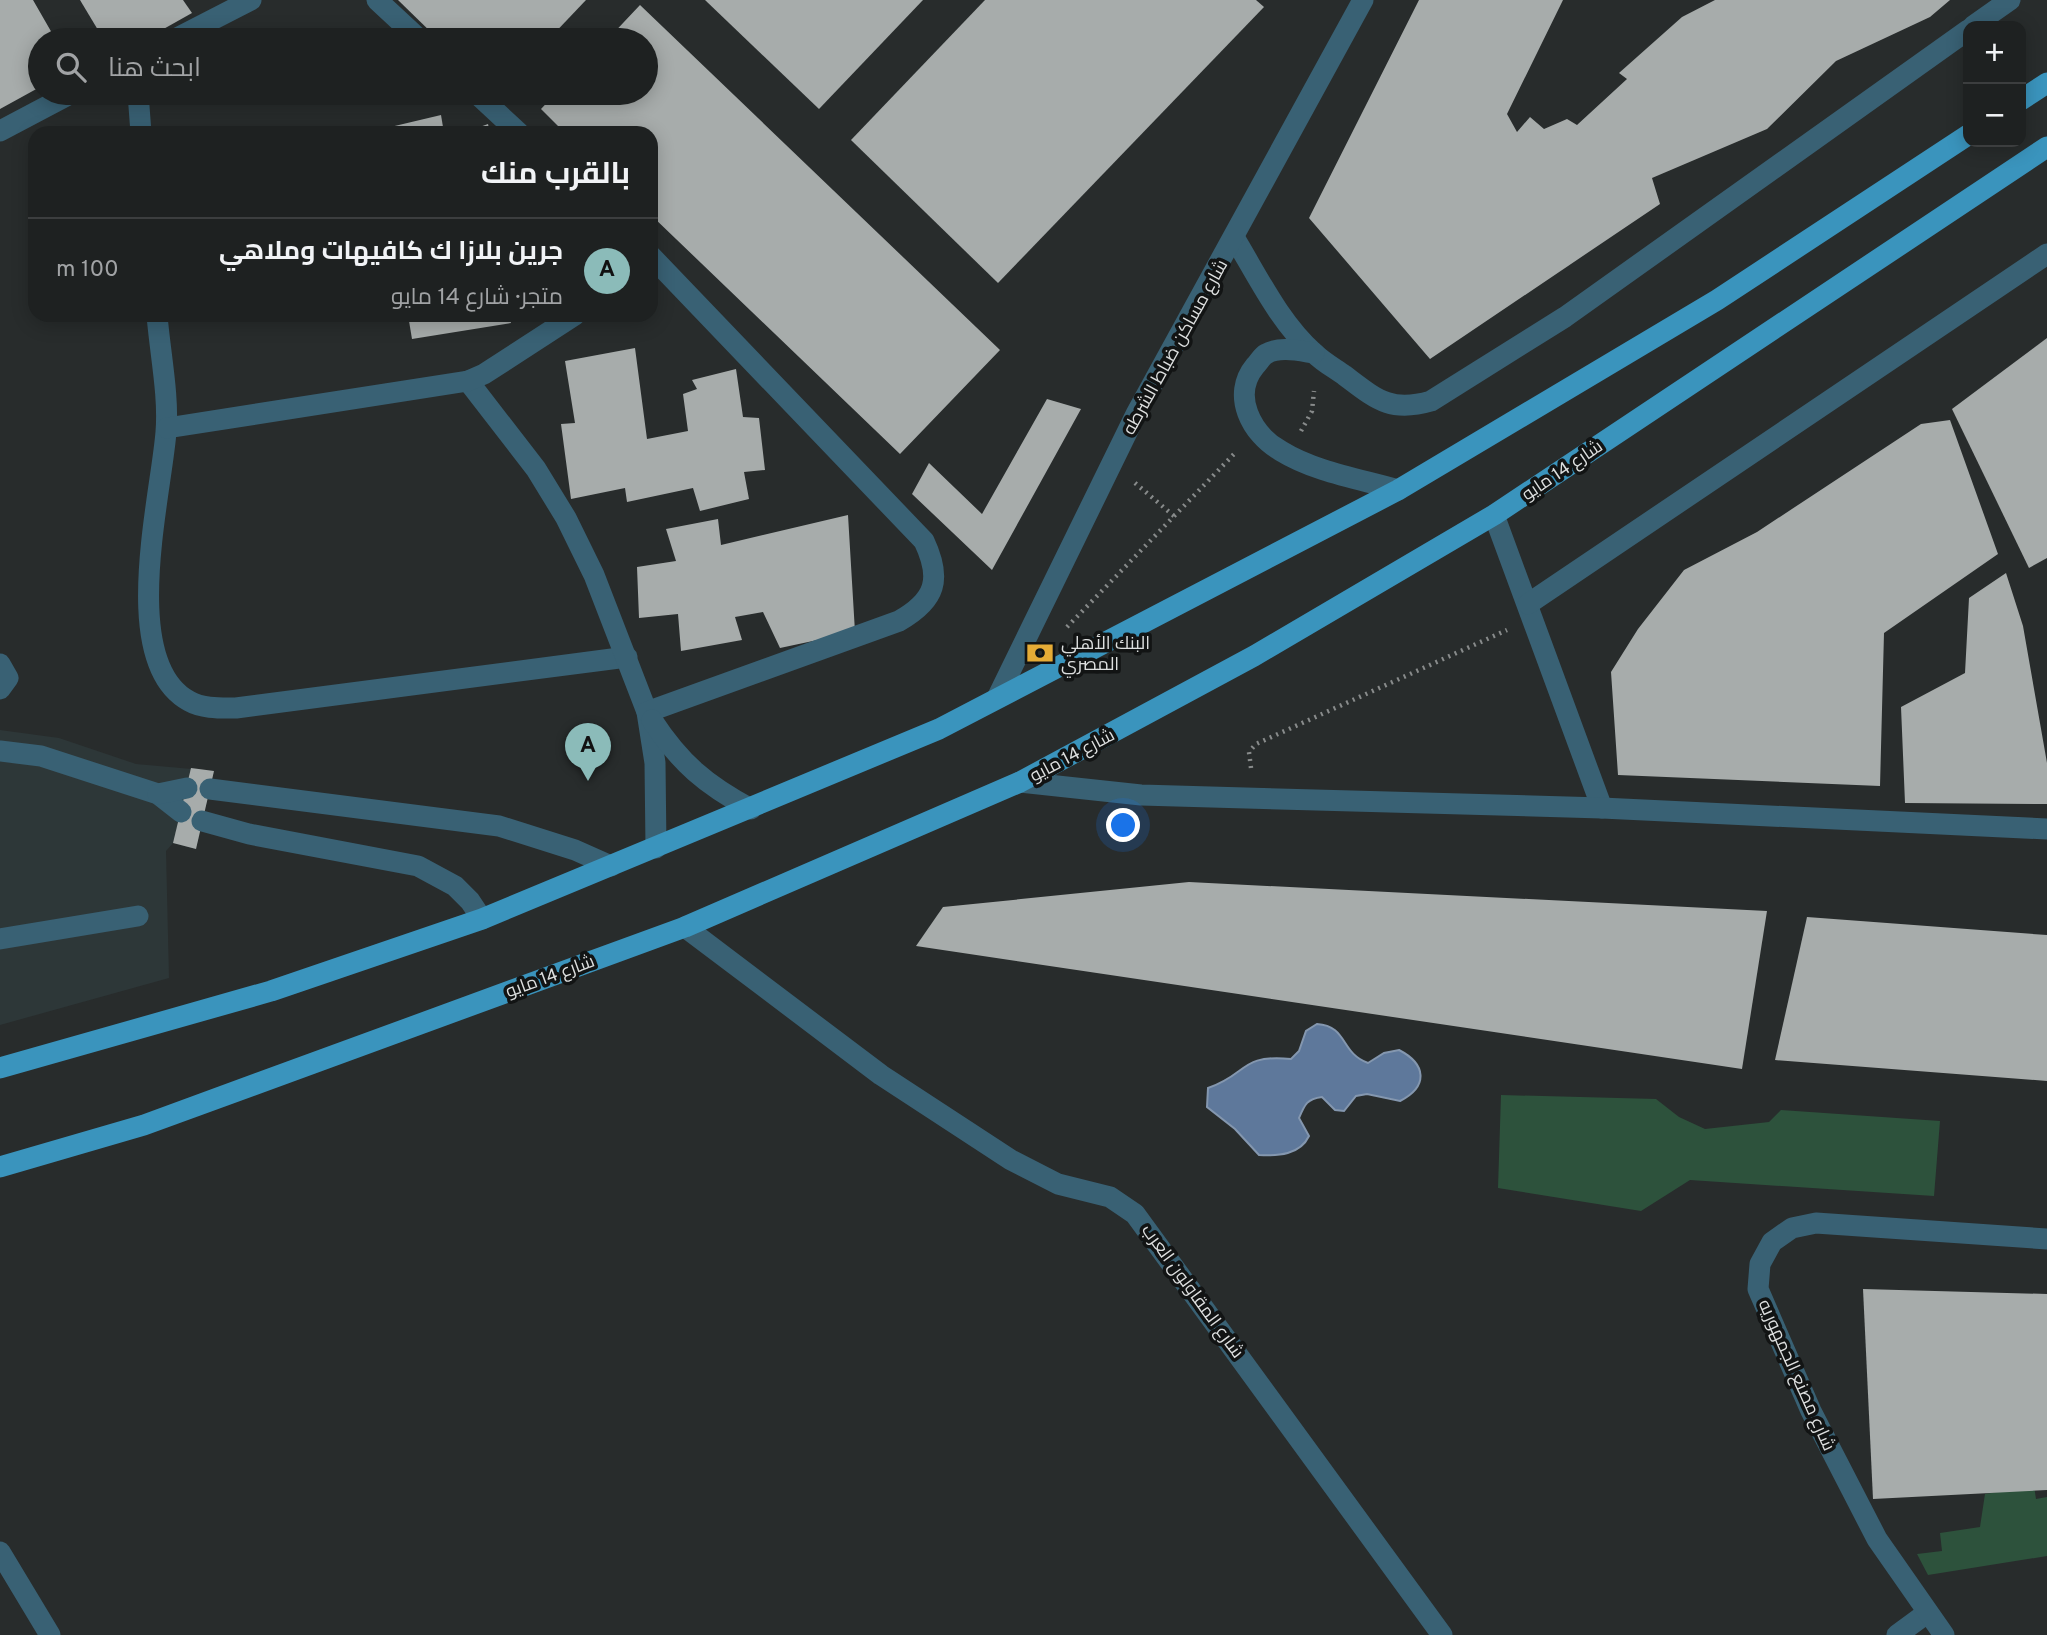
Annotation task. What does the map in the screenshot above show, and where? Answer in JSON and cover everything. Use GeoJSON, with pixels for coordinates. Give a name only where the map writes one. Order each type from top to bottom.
{"type":"FeatureCollection","features":[{"type":"Feature","properties":{"kind":"main road"},"geometry":{"type":"LineString","coordinates":[[2026,97],[2047,83]]}},
{"type":"Feature","properties":{"kind":"main road"},"geometry":{"type":"LineString","coordinates":[[0,1068],[271,990],[482,919],[939,729],[1398,490],[1717,300],[1963,138]]}},
{"type":"Feature","properties":{"kind":"main road","name":"شارع 14 مايو"},"geometry":{"type":"LineString","coordinates":[[0,1167],[144,1125],[685,927],[1020,782],[1254,656],[1494,515],[2047,147]]}},
{"type":"Feature","properties":{"kind":"street"},"geometry":{"type":"LineString","coordinates":[[196,28],[251,0]]}},
{"type":"Feature","properties":{"kind":"street"},"geometry":{"type":"LineString","coordinates":[[377,0],[407,28]]}},
{"type":"Feature","properties":{"kind":"street","name":"شارع مساكن ضباط الشرطه"},"geometry":{"type":"LineString","coordinates":[[997,698],[1136,414],[1235,239],[1363,0]]}},
{"type":"Feature","properties":{"kind":"street"},"geometry":{"type":"LineString","coordinates":[[1980,21],[2010,0]]}},
{"type":"Feature","properties":{"kind":"street"},"geometry":{"type":"LineString","coordinates":[[1235,239],[1273,301],[1314,353],[1373,398],[1391,406],[1412,407],[1431,401],[1565,317],[1963,34]]}},
{"type":"Feature","properties":{"kind":"street"},"geometry":{"type":"LineString","coordinates":[[0,131],[49,105]]}},
{"type":"Feature","properties":{"kind":"street"},"geometry":{"type":"LineString","coordinates":[[139,105],[140,126]]}},
{"type":"Feature","properties":{"kind":"street"},"geometry":{"type":"LineString","coordinates":[[489,105],[511,126]]}},
{"type":"Feature","properties":{"kind":"street"},"geometry":{"type":"LineString","coordinates":[[1531,611],[2047,254]]}},
{"type":"Feature","properties":{"kind":"street"},"geometry":{"type":"LineString","coordinates":[[647,712],[899,621],[920,609],[933,588],[934,563],[924,541],[658,269]]}},
{"type":"Feature","properties":{"kind":"street"},"geometry":{"type":"LineString","coordinates":[[158,322],[166,428],[153,514],[149,598],[152,643],[159,665],[172,685],[189,701],[214,708],[236,708],[627,657]]}},
{"type":"Feature","properties":{"kind":"street"},"geometry":{"type":"LineString","coordinates":[[166,428],[468,381],[484,374],[564,322]]}},
{"type":"Feature","properties":{"kind":"street"},"geometry":{"type":"LineString","coordinates":[[1314,353],[1285,350],[1266,354],[1247,376],[1244,405],[1256,431],[1280,451],[1333,472],[1398,490]]}},
{"type":"Feature","properties":{"kind":"street"},"geometry":{"type":"LineString","coordinates":[[468,381],[536,469],[566,518],[594,575],[647,712],[655,763],[656,848]]}},
{"type":"Feature","properties":{"kind":"street"},"geometry":{"type":"LineString","coordinates":[[1494,515],[1602,808]]}},
{"type":"Feature","properties":{"kind":"street"},"geometry":{"type":"LineString","coordinates":[[0,664],[8,678],[0,689]]}},
{"type":"Feature","properties":{"kind":"street"},"geometry":{"type":"LineString","coordinates":[[647,712],[673,752],[697,775],[751,809]]}},
{"type":"Feature","properties":{"kind":"street"},"geometry":{"type":"LineString","coordinates":[[0,751],[41,756],[158,794],[181,812]]}},
{"type":"Feature","properties":{"kind":"street"},"geometry":{"type":"LineString","coordinates":[[1020,782],[1140,795],[1602,808],[2047,829]]}},
{"type":"Feature","properties":{"kind":"street"},"geometry":{"type":"LineString","coordinates":[[158,794],[187,788]]}},
{"type":"Feature","properties":{"kind":"street"},"geometry":{"type":"LineString","coordinates":[[210,789],[499,826],[575,850],[611,866]]}},
{"type":"Feature","properties":{"kind":"street"},"geometry":{"type":"LineString","coordinates":[[202,821],[250,834],[418,866],[455,886],[470,901],[482,919]]}},
{"type":"Feature","properties":{"kind":"street"},"geometry":{"type":"LineString","coordinates":[[0,939],[138,916]]}},
{"type":"Feature","properties":{"kind":"street","name":"شارع المقاولون العرب"},"geometry":{"type":"LineString","coordinates":[[685,927],[881,1075],[1011,1160],[1058,1184],[1110,1196],[1135,1214],[1443,1635]]}},
{"type":"Feature","properties":{"kind":"street","name":"شارع مصنع الجمهوريه"},"geometry":{"type":"LineString","coordinates":[[1944,1635],[1877,1539],[1811,1411],[1758,1289],[1760,1264],[1772,1242],[1792,1228],[1816,1223],[2047,1239]]}},
{"type":"Feature","properties":{"kind":"street"},"geometry":{"type":"LineString","coordinates":[[0,1552],[50,1635]]}},
{"type":"Feature","properties":{"kind":"street"},"geometry":{"type":"LineString","coordinates":[[1897,1635],[1927,1612]]}},
{"type":"Feature","properties":{"kind":"path"},"geometry":{"type":"LineString","coordinates":[[1280,451],[1300,433],[1312,411],[1314,353]]}},
{"type":"Feature","properties":{"kind":"path"},"geometry":{"type":"LineString","coordinates":[[1063,631],[1256,431]]}},
{"type":"Feature","properties":{"kind":"path"},"geometry":{"type":"LineString","coordinates":[[1112,464],[1174,516]]}},
{"type":"Feature","properties":{"kind":"path"},"geometry":{"type":"LineString","coordinates":[[1253,772],[1248,762],[1249,752],[1256,744],[1531,611]]}},
{"type":"Feature","properties":{"kind":"shaded area"},"geometry":{"type":"Polygon","coordinates":[[[0,730],[59,738],[136,764],[214,771],[196,849],[173,843],[166,851],[169,978],[0,1025],[0,730]]]}},
{"type":"Feature","properties":{"kind":"green space"},"geometry":{"type":"Polygon","coordinates":[[[1501,1095],[1656,1099],[1679,1117],[1705,1129],[1769,1122],[1781,1110],[1940,1121],[1934,1196],[1690,1180],[1641,1211],[1498,1188],[1501,1095]]]}},
{"type":"Feature","properties":{"kind":"green space"},"geometry":{"type":"Polygon","coordinates":[[[2034,1486],[2036,1499],[2047,1497],[2047,1556],[1928,1575],[1917,1554],[1942,1551],[1940,1533],[1980,1527],[1985,1494],[2034,1486]]]}},
{"type":"Feature","properties":{"kind":"water"},"geometry":{"type":"Polygon","coordinates":[[[1317,1024],[1334,1030],[1359,1059],[1368,1063],[1384,1053],[1399,1050],[1419,1068],[1420,1082],[1416,1089],[1400,1101],[1367,1094],[1356,1096],[1344,1111],[1335,1110],[1322,1097],[1313,1099],[1305,1106],[1299,1118],[1309,1136],[1305,1142],[1288,1153],[1259,1155],[1235,1129],[1207,1107],[1208,1088],[1221,1083],[1253,1062],[1274,1058],[1291,1059],[1299,1051],[1306,1031],[1317,1024]]]}},
{"type":"Feature","properties":{"kind":"building"},"geometry":{"type":"Polygon","coordinates":[[[0,0],[33,0],[49,28],[28,28],[28,94],[0,109],[0,0]]]}},
{"type":"Feature","properties":{"kind":"building"},"geometry":{"type":"Polygon","coordinates":[[[80,0],[183,0],[192,13],[165,28],[97,28],[80,0]]]}},
{"type":"Feature","properties":{"kind":"building"},"geometry":{"type":"Polygon","coordinates":[[[398,0],[586,0],[559,28],[427,28],[398,0]]]}},
{"type":"Feature","properties":{"kind":"building"},"geometry":{"type":"Polygon","coordinates":[[[705,0],[923,0],[819,109],[705,0]]]}},
{"type":"Feature","properties":{"kind":"building"},"geometry":{"type":"Polygon","coordinates":[[[985,0],[1256,0],[1264,7],[998,283],[851,140],[985,0]]]}},
{"type":"Feature","properties":{"kind":"building"},"geometry":{"type":"Polygon","coordinates":[[[1419,0],[1563,0],[1507,114],[1517,132],[1530,117],[1544,129],[1567,119],[1577,125],[1627,79],[1619,73],[1682,17],[1715,0],[1950,0],[1930,17],[1836,61],[1767,129],[1652,178],[1660,204],[1430,359],[1309,218],[1419,0]]]}},
{"type":"Feature","properties":{"kind":"building"},"geometry":{"type":"Polygon","coordinates":[[[640,5],[1000,350],[900,454],[658,222],[658,126],[558,126],[541,109],[545,105],[658,105],[658,28],[618,28],[640,5]]]}},
{"type":"Feature","properties":{"kind":"building"},"geometry":{"type":"Polygon","coordinates":[[[441,115],[443,126],[395,126],[441,115]]]}},
{"type":"Feature","properties":{"kind":"building"},"geometry":{"type":"Polygon","coordinates":[[[409,322],[511,323],[412,339],[409,322]]]}},
{"type":"Feature","properties":{"kind":"building"},"geometry":{"type":"Polygon","coordinates":[[[2047,338],[2047,558],[2029,568],[1952,409],[2047,338]]]}},
{"type":"Feature","properties":{"kind":"building"},"geometry":{"type":"Polygon","coordinates":[[[635,348],[647,439],[688,431],[683,394],[697,389],[692,380],[736,369],[743,417],[759,418],[765,470],[744,472],[749,499],[700,511],[693,488],[627,502],[625,488],[571,499],[561,424],[575,423],[565,361],[635,348]]]}},
{"type":"Feature","properties":{"kind":"building"},"geometry":{"type":"Polygon","coordinates":[[[1047,399],[1081,409],[992,570],[912,494],[929,463],[982,514],[1047,399]]]}},
{"type":"Feature","properties":{"kind":"building"},"geometry":{"type":"Polygon","coordinates":[[[1950,420],[1998,554],[1884,633],[1880,786],[1618,775],[1611,672],[1638,629],[1684,570],[1757,532],[1921,424],[1950,420]]]}},
{"type":"Feature","properties":{"kind":"building"},"geometry":{"type":"Polygon","coordinates":[[[848,515],[855,632],[780,648],[763,612],[735,617],[742,640],[681,651],[678,614],[639,618],[637,567],[676,561],[666,529],[718,519],[721,545],[848,515]]]}},
{"type":"Feature","properties":{"kind":"building"},"geometry":{"type":"Polygon","coordinates":[[[2006,573],[2023,626],[2047,763],[2047,804],[1905,803],[1901,707],[1965,673],[1969,598],[2006,573]]]}},
{"type":"Feature","properties":{"kind":"building"},"geometry":{"type":"Polygon","coordinates":[[[191,768],[214,771],[196,849],[173,843],[191,768]]]}},
{"type":"Feature","properties":{"kind":"building"},"geometry":{"type":"Polygon","coordinates":[[[1189,882],[1767,911],[1742,1069],[916,946],[943,907],[1189,882]]]}},
{"type":"Feature","properties":{"kind":"building"},"geometry":{"type":"Polygon","coordinates":[[[1807,917],[2047,935],[2047,1081],[1775,1060],[1807,917]]]}},
{"type":"Feature","properties":{"kind":"building"},"geometry":{"type":"Polygon","coordinates":[[[1863,1289],[2047,1294],[2047,1490],[1873,1499],[1863,1289]]]}},
{"type":"Feature","properties":{"kind":"place","name":"البنك الأهلي المصري"},"geometry":{"type":"Point","coordinates":[1040,653]}},
{"type":"Feature","properties":{"kind":"place","name":"جرين بلازا ك كافيهات وملاهي"},"geometry":{"type":"Point","coordinates":[588,781]}}]}
